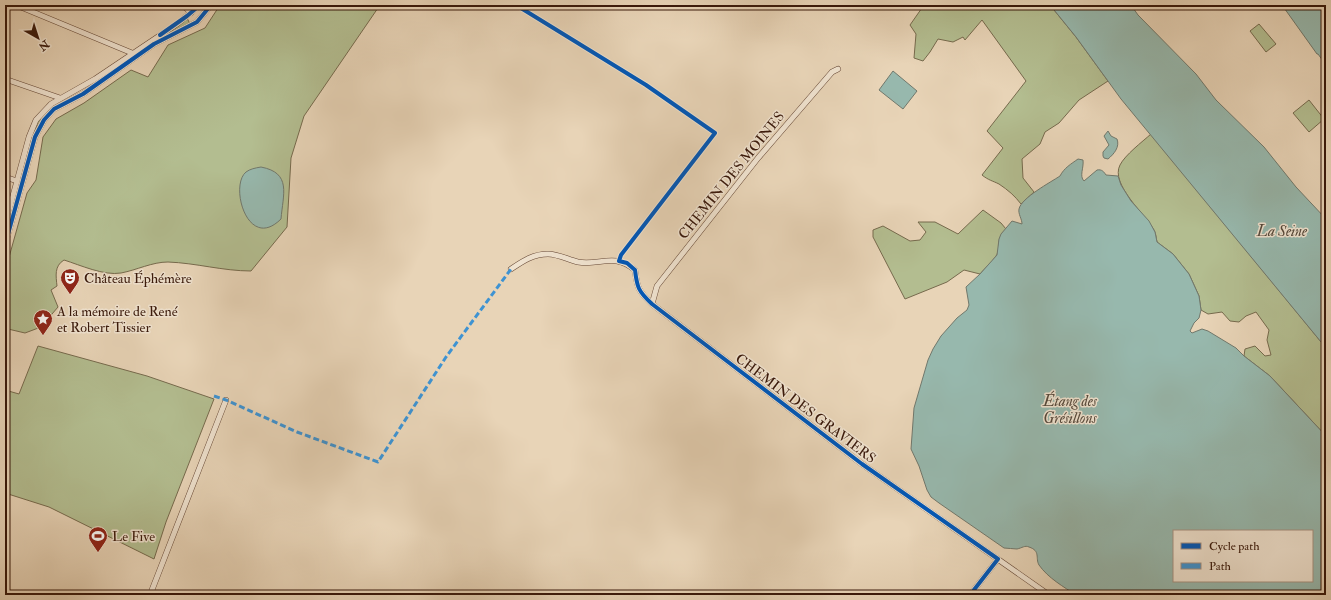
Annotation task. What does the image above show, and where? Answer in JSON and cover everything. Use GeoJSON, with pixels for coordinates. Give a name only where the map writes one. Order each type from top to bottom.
{"type":"FeatureCollection","features":[{"type":"Feature","properties":{"kind":"street"},"geometry":{"type":"LineString","coordinates":[[16,5],[132,53]]}},
{"type":"Feature","properties":{"kind":"street"},"geometry":{"type":"LineString","coordinates":[[183,5],[191,13]]}},
{"type":"Feature","properties":{"kind":"street"},"geometry":{"type":"LineString","coordinates":[[5,225],[34,124],[45,109],[60,98],[95,79],[191,13],[200,5]]}},
{"type":"Feature","properties":{"kind":"street"},"geometry":{"type":"LineString","coordinates":[[5,245],[35,137],[44,120],[54,109],[83,94],[154,44],[197,22],[211,5]]}},
{"type":"Feature","properties":{"kind":"street","name":"CHEMIN DES MOINES"},"geometry":{"type":"LineString","coordinates":[[652,304],[657,286],[758,158],[832,72],[838,69]]}},
{"type":"Feature","properties":{"kind":"street"},"geometry":{"type":"LineString","coordinates":[[5,79],[60,98]]}},
{"type":"Feature","properties":{"kind":"street"},"geometry":{"type":"LineString","coordinates":[[5,177],[17,181]]}},
{"type":"Feature","properties":{"kind":"street","name":"CHEMIN DES GRAVIERS"},"geometry":{"type":"LineString","coordinates":[[512,269],[526,258],[548,254],[580,262],[619,261],[627,263],[635,270],[637,286],[652,304],[862,464],[1049,595]]}},
{"type":"Feature","properties":{"kind":"street"},"geometry":{"type":"LineString","coordinates":[[150,595],[226,400]]}},
{"type":"Feature","properties":{"kind":"street"},"geometry":{"type":"LineString","coordinates":[[970,595],[998,559]]}},
{"type":"Feature","properties":{"kind":"green space"},"geometry":{"type":"Polygon","coordinates":[[[220,5],[380,5],[304,116],[291,158],[287,227],[251,271],[162,262],[127,272],[114,274],[92,270],[64,260],[57,268],[57,286],[51,290],[58,307],[41,327],[25,333],[8,329],[5,317],[5,293],[7,286],[6,268],[27,193],[36,180],[43,137],[56,119],[84,103],[131,70],[148,77],[168,45],[205,28],[220,5]]]}},
{"type":"Feature","properties":{"kind":"green space"},"geometry":{"type":"Polygon","coordinates":[[[924,5],[1050,5],[1076,37],[1108,81],[1079,100],[1059,123],[1045,132],[1040,144],[1022,159],[1023,178],[1034,192],[1021,204],[1014,196],[999,184],[982,175],[1003,148],[987,131],[1026,81],[982,20],[965,40],[963,37],[953,42],[938,39],[923,61],[914,58],[916,34],[910,25],[924,5]]]}},
{"type":"Feature","properties":{"kind":"green space"},"geometry":{"type":"Polygon","coordinates":[[[187,18],[190,24],[146,49],[187,18]]]}},
{"type":"Feature","properties":{"kind":"green space"},"geometry":{"type":"Polygon","coordinates":[[[1259,24],[1276,44],[1266,52],[1250,31],[1259,24]]]}},
{"type":"Feature","properties":{"kind":"green space"},"geometry":{"type":"Polygon","coordinates":[[[1309,100],[1324,119],[1309,132],[1293,113],[1309,100]]]}},
{"type":"Feature","properties":{"kind":"green space"},"geometry":{"type":"Polygon","coordinates":[[[51,106],[53,109],[38,125],[25,168],[22,167],[36,123],[51,106]]]}},
{"type":"Feature","properties":{"kind":"green space"},"geometry":{"type":"Polygon","coordinates":[[[1151,134],[1326,348],[1326,436],[1270,376],[1244,356],[1245,349],[1255,346],[1265,356],[1271,355],[1267,340],[1269,330],[1256,312],[1246,316],[1239,322],[1230,321],[1222,312],[1208,314],[1201,310],[1199,296],[1189,274],[1173,254],[1157,242],[1156,234],[1150,223],[1124,190],[1118,173],[1120,165],[1130,153],[1151,134]]]}},
{"type":"Feature","properties":{"kind":"green space"},"geometry":{"type":"Polygon","coordinates":[[[983,210],[1001,223],[1006,229],[1000,237],[998,253],[993,260],[980,274],[964,270],[947,282],[905,299],[873,237],[873,230],[883,226],[910,241],[920,240],[926,232],[918,222],[935,222],[958,234],[983,210]]]}},
{"type":"Feature","properties":{"kind":"green space"},"geometry":{"type":"Polygon","coordinates":[[[38,346],[147,376],[214,399],[166,522],[154,559],[49,507],[5,493],[5,390],[19,394],[38,346]]]}},
{"type":"Feature","properties":{"kind":"water","name":"La Seine"},"geometry":{"type":"Polygon","coordinates":[[[1050,5],[1131,5],[1138,15],[1196,74],[1216,100],[1264,147],[1296,187],[1326,219],[1326,348],[1121,99],[1076,37],[1050,5]]]}},
{"type":"Feature","properties":{"kind":"water"},"geometry":{"type":"Polygon","coordinates":[[[1282,5],[1326,5],[1326,65],[1317,54],[1282,5]]]}},
{"type":"Feature","properties":{"kind":"water"},"geometry":{"type":"Polygon","coordinates":[[[893,71],[917,91],[903,109],[879,90],[893,71]]]}},
{"type":"Feature","properties":{"kind":"water"},"geometry":{"type":"Polygon","coordinates":[[[1108,131],[1111,136],[1117,139],[1118,145],[1116,150],[1108,159],[1104,158],[1103,152],[1109,145],[1104,136],[1108,131]]]}},
{"type":"Feature","properties":{"kind":"water","name":"Étang des Grésillons"},"geometry":{"type":"Polygon","coordinates":[[[1078,159],[1083,160],[1082,174],[1084,181],[1097,170],[1102,170],[1106,175],[1118,176],[1121,185],[1131,201],[1149,221],[1155,232],[1157,242],[1173,254],[1189,274],[1199,296],[1201,310],[1199,318],[1194,323],[1190,331],[1192,333],[1202,329],[1208,331],[1236,348],[1270,376],[1326,436],[1326,595],[1076,595],[1056,582],[1043,570],[1039,565],[1036,553],[1033,549],[1028,546],[1017,549],[1004,548],[931,497],[911,449],[914,408],[928,360],[941,336],[957,318],[967,310],[969,305],[966,287],[997,255],[1001,234],[1012,221],[1022,224],[1019,211],[1021,205],[1030,195],[1060,176],[1066,168],[1078,159]]]}},
{"type":"Feature","properties":{"kind":"water"},"geometry":{"type":"Polygon","coordinates":[[[261,167],[271,170],[277,174],[281,179],[284,193],[281,219],[269,227],[259,228],[251,222],[245,213],[241,202],[240,190],[241,179],[246,172],[261,167]]]}},
{"type":"Feature","properties":{"kind":"marked path"},"geometry":{"type":"LineString","coordinates":[[214,396],[297,432],[378,462],[446,357],[511,269]]}},
{"type":"Feature","properties":{"kind":"cycle path"},"geometry":{"type":"LineString","coordinates":[[160,35],[200,5]]}},
{"type":"Feature","properties":{"kind":"cycle path"},"geometry":{"type":"LineString","coordinates":[[5,245],[35,137],[44,120],[54,109],[83,94],[154,44],[197,22],[211,5]]}},
{"type":"Feature","properties":{"kind":"cycle path"},"geometry":{"type":"LineString","coordinates":[[516,5],[646,85],[715,133],[621,255],[619,261],[627,263],[635,270],[639,288],[652,304],[862,464],[998,559],[970,595]]}},
{"type":"Feature","properties":{"kind":"place","name":"Château Éphémère"},"geometry":{"type":"Point","coordinates":[70,295]}},
{"type":"Feature","properties":{"kind":"place","name":"A la mémoire de René et Robert Tissier"},"geometry":{"type":"Point","coordinates":[43,336]}},
{"type":"Feature","properties":{"kind":"place","name":"Le Five"},"geometry":{"type":"Point","coordinates":[98,553]}}]}
